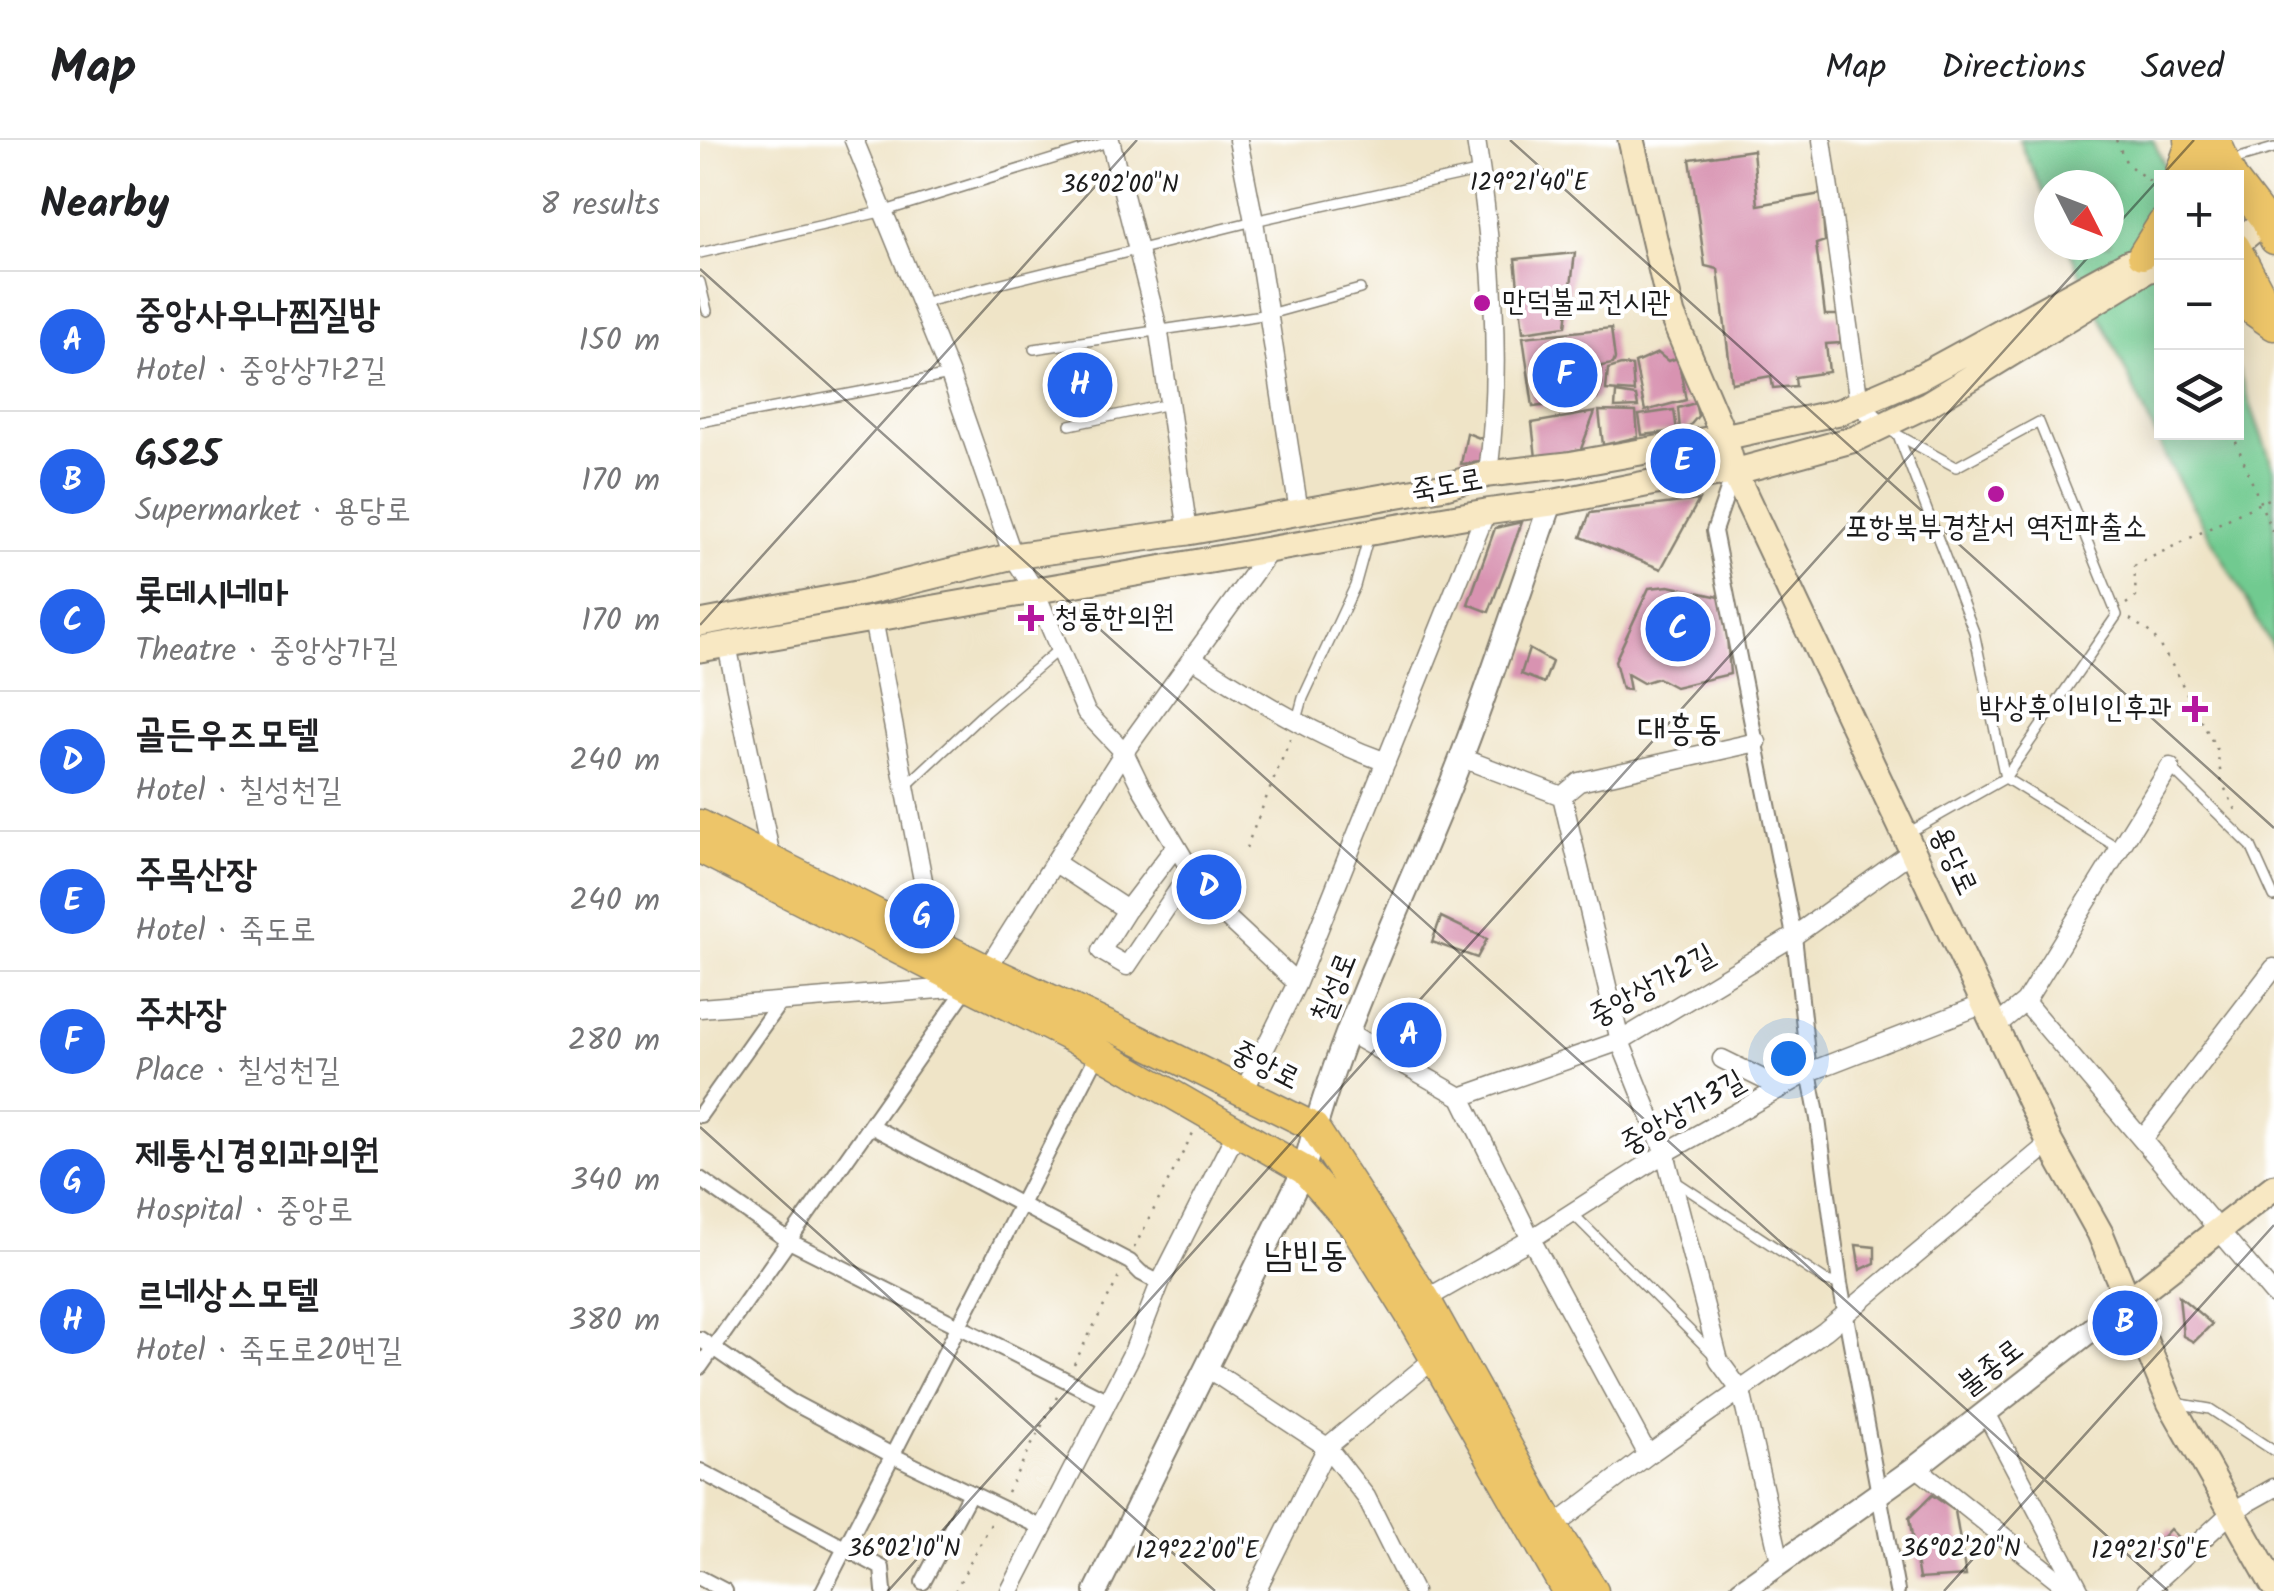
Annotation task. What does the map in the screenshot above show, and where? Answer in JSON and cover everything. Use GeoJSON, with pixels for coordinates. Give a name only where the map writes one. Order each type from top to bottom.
{"type":"FeatureCollection","features":[{"type":"Feature","properties":{"kind":"main road","name":"용당로"},"geometry":{"type":"LineString","coordinates":[[1630,140],[1672,314],[1724,437],[1734,472],[2050,1143],[2100,1233],[2170,1402],[2274,1586]]}},
{"type":"Feature","properties":{"kind":"main road"},"geometry":{"type":"LineString","coordinates":[[2214,160],[2271,228]]}},
{"type":"Feature","properties":{"kind":"main road"},"geometry":{"type":"LineString","coordinates":[[2244,223],[2271,228]]}},
{"type":"Feature","properties":{"kind":"main road"},"geometry":{"type":"LineString","coordinates":[[2244,241],[2271,228]]}},
{"type":"Feature","properties":{"kind":"main road"},"geometry":{"type":"LineString","coordinates":[[2243,260],[2274,322]]}},
{"type":"Feature","properties":{"kind":"main road","name":"죽도로"},"geometry":{"type":"LineString","coordinates":[[701,621],[862,593],[1013,556],[1188,532],[1445,486],[1488,474],[1724,437],[1859,404],[2154,262]]}},
{"type":"Feature","properties":{"kind":"main road","name":"죽도로"},"geometry":{"type":"LineString","coordinates":[[700,650],[1369,532],[1550,504],[1655,482],[1734,472],[1890,430],[2154,263]]}},
{"type":"Feature","properties":{"kind":"main road"},"geometry":{"type":"LineString","coordinates":[[2244,304],[2274,322]]}},
{"type":"Feature","properties":{"kind":"main road","name":"중앙로"},"geometry":{"type":"LineString","coordinates":[[700,824],[935,943],[978,978],[1304,1170],[1356,1229],[1566,1591]]}},
{"type":"Feature","properties":{"kind":"main road","name":"중앙로"},"geometry":{"type":"LineString","coordinates":[[700,848],[978,978],[1244,1091],[1314,1127],[1426,1299],[1552,1527],[1594,1591]]}},
{"type":"Feature","properties":{"kind":"main road","name":"불종로"},"geometry":{"type":"LineString","coordinates":[[2128,1302],[2274,1188]]}},
{"type":"Feature","properties":{"kind":"street"},"geometry":{"type":"LineString","coordinates":[[854,140],[950,374],[1013,556],[1035,591],[1086,712],[1124,752],[1209,900],[1297,983]]}},
{"type":"Feature","properties":{"kind":"street"},"geometry":{"type":"LineString","coordinates":[[1111,140],[1158,331],[1188,532]]}},
{"type":"Feature","properties":{"kind":"street"},"geometry":{"type":"LineString","coordinates":[[1238,140],[1299,512]]}},
{"type":"Feature","properties":{"kind":"street"},"geometry":{"type":"LineString","coordinates":[[1476,140],[1487,212],[1496,409],[1488,474]]}},
{"type":"Feature","properties":{"kind":"street"},"geometry":{"type":"LineString","coordinates":[[1822,140],[1859,404],[1890,430]]}},
{"type":"Feature","properties":{"kind":"street"},"geometry":{"type":"LineString","coordinates":[[1550,504],[1556,466]]}},
{"type":"Feature","properties":{"kind":"street"},"geometry":{"type":"LineString","coordinates":[[1734,472],[1714,531],[1794,936],[1840,1284],[1898,1591]]}},
{"type":"Feature","properties":{"kind":"street","name":"칠성로"},"geometry":{"type":"LineString","coordinates":[[1096,1591],[1304,1170],[1314,1127],[1462,758],[1550,504]]}},
{"type":"Feature","properties":{"kind":"street"},"geometry":{"type":"LineString","coordinates":[[1244,1091],[1297,983],[1486,512]]}},
{"type":"Feature","properties":{"kind":"street"},"geometry":{"type":"LineString","coordinates":[[700,1367],[978,978],[1124,752],[1271,549]]}},
{"type":"Feature","properties":{"kind":"street"},"geometry":{"type":"LineString","coordinates":[[873,619],[935,943]]}},
{"type":"Feature","properties":{"kind":"street"},"geometry":{"type":"LineString","coordinates":[[727,645],[772,862]]}},
{"type":"Feature","properties":{"kind":"street"},"geometry":{"type":"LineString","coordinates":[[1192,658],[1297,722],[1346,748],[1386,762]]}},
{"type":"Feature","properties":{"kind":"street"},"geometry":{"type":"LineString","coordinates":[[1562,796],[1579,782],[1757,742]]}},
{"type":"Feature","properties":{"kind":"street"},"geometry":{"type":"LineString","coordinates":[[1462,758],[1562,796]]}},
{"type":"Feature","properties":{"kind":"street","name":"중앙상가3길"},"geometry":{"type":"LineString","coordinates":[[1426,1299],[1809,1072],[2025,1002],[2170,767]]}},
{"type":"Feature","properties":{"kind":"street"},"geometry":{"type":"LineString","coordinates":[[1562,796],[1620,1041],[1665,1154],[1719,1361],[1741,1391],[1780,1561]]}},
{"type":"Feature","properties":{"kind":"street","name":"중앙상가2길"},"geometry":{"type":"LineString","coordinates":[[1460,1097],[1620,1041],[1794,936],[1908,843]]}},
{"type":"Feature","properties":{"kind":"street"},"geometry":{"type":"LineString","coordinates":[[1176,846],[1126,910],[1101,951],[1127,966],[1191,872]]}},
{"type":"Feature","properties":{"kind":"street"},"geometry":{"type":"LineString","coordinates":[[1054,862],[1126,910]]}},
{"type":"Feature","properties":{"kind":"street"},"geometry":{"type":"LineString","coordinates":[[2143,1140],[2274,968]]}},
{"type":"Feature","properties":{"kind":"street"},"geometry":{"type":"LineString","coordinates":[[700,1008],[978,978]]}},
{"type":"Feature","properties":{"kind":"street"},"geometry":{"type":"LineString","coordinates":[[700,1115],[780,1002]]}},
{"type":"Feature","properties":{"kind":"street"},"geometry":{"type":"LineString","coordinates":[[2025,1002],[2274,1295]]}},
{"type":"Feature","properties":{"kind":"street"},"geometry":{"type":"LineString","coordinates":[[1349,1034],[1460,1097],[1531,1240],[1648,1455]]}},
{"type":"Feature","properties":{"kind":"street"},"geometry":{"type":"LineString","coordinates":[[823,1591],[1099,1052]]}},
{"type":"Feature","properties":{"kind":"street"},"geometry":{"type":"LineString","coordinates":[[1722,1058],[1781,1088]]}},
{"type":"Feature","properties":{"kind":"street"},"geometry":{"type":"LineString","coordinates":[[871,1126],[1128,1260],[1141,1274],[1160,1282]]}},
{"type":"Feature","properties":{"kind":"street"},"geometry":{"type":"LineString","coordinates":[[1010,1591],[1134,1350],[1160,1282],[1238,1130]]}},
{"type":"Feature","properties":{"kind":"street"},"geometry":{"type":"LineString","coordinates":[[1552,1527],[1847,1314],[2050,1143]]}},
{"type":"Feature","properties":{"kind":"street"},"geometry":{"type":"LineString","coordinates":[[700,1179],[789,1241],[1108,1401]]}},
{"type":"Feature","properties":{"kind":"street","name":"불종로"},"geometry":{"type":"LineString","coordinates":[[1741,1591],[1916,1467],[2128,1302]]}},
{"type":"Feature","properties":{"kind":"street"},"geometry":{"type":"LineString","coordinates":[[700,1339],[790,1401],[1043,1528]]}},
{"type":"Feature","properties":{"kind":"street"},"geometry":{"type":"LineString","coordinates":[[1256,1591],[1327,1447],[1434,1359]]}},
{"type":"Feature","properties":{"kind":"street"},"geometry":{"type":"LineString","coordinates":[[1207,1368],[1327,1447],[1366,1497],[1413,1591]]}},
{"type":"Feature","properties":{"kind":"street"},"geometry":{"type":"LineString","coordinates":[[1986,1413],[2080,1591]]}},
{"type":"Feature","properties":{"kind":"street"},"geometry":{"type":"LineString","coordinates":[[1916,1467],[2072,1591]]}},
{"type":"Feature","properties":{"kind":"street"},"geometry":{"type":"LineString","coordinates":[[700,1471],[882,1568],[884,1591]]}},
{"type":"Feature","properties":{"kind":"street"},"geometry":{"type":"LineString","coordinates":[[2146,1591],[2233,1511],[2274,1488]]}},
{"type":"Feature","properties":{"kind":"street"},"geometry":{"type":"LineString","coordinates":[[923,1582],[970,1493]]}},
{"type":"Feature","properties":{"kind":"street"},"geometry":{"type":"LineString","coordinates":[[700,1578],[725,1591]]}},
{"type":"Feature","properties":{"kind":"lane"},"geometry":{"type":"LineString","coordinates":[[700,253],[885,211],[1111,140]]}},
{"type":"Feature","properties":{"kind":"lane"},"geometry":{"type":"LineString","coordinates":[[2214,160],[2274,148]]}},
{"type":"Feature","properties":{"kind":"lane"},"geometry":{"type":"LineString","coordinates":[[922,302],[1254,220],[1481,171]]}},
{"type":"Feature","properties":{"kind":"lane"},"geometry":{"type":"LineString","coordinates":[[700,282],[708,311]]}},
{"type":"Feature","properties":{"kind":"lane"},"geometry":{"type":"LineString","coordinates":[[1034,349],[1269,314],[1360,290]]}},
{"type":"Feature","properties":{"kind":"lane"},"geometry":{"type":"LineString","coordinates":[[700,422],[950,374]]}},
{"type":"Feature","properties":{"kind":"lane"},"geometry":{"type":"LineString","coordinates":[[1070,425],[1170,404]]}},
{"type":"Feature","properties":{"kind":"lane"},"geometry":{"type":"LineString","coordinates":[[1890,430],[1956,467],[2040,422],[2118,615],[2004,778],[1908,843]]}},
{"type":"Feature","properties":{"kind":"lane"},"geometry":{"type":"LineString","coordinates":[[1890,430],[1974,632],[2004,778],[2120,849]]}},
{"type":"Feature","properties":{"kind":"lane"},"geometry":{"type":"LineString","coordinates":[[1297,722],[1355,586],[1369,532]]}},
{"type":"Feature","properties":{"kind":"lane"},"geometry":{"type":"LineString","coordinates":[[904,788],[984,712],[1059,649]]}},
{"type":"Feature","properties":{"kind":"lane"},"geometry":{"type":"LineString","coordinates":[[2170,767],[2251,846],[2274,897]]}},
{"type":"Feature","properties":{"kind":"lane"},"geometry":{"type":"LineString","coordinates":[[1672,1179],[1826,1281],[1840,1284]]}},
{"type":"Feature","properties":{"kind":"lane"},"geometry":{"type":"LineString","coordinates":[[1572,1213],[1719,1361]]}},
{"type":"Feature","properties":{"kind":"lane"},"geometry":{"type":"LineString","coordinates":[[2170,1402],[2210,1409],[2274,1451]]}},
{"type":"Feature","properties":{"kind":"path"},"geometry":{"type":"LineString","coordinates":[[2116,140],[2127,164],[2154,184]]}},
{"type":"Feature","properties":{"kind":"path"},"geometry":{"type":"LineString","coordinates":[[2235,440],[2274,536]]}},
{"type":"Feature","properties":{"kind":"path"},"geometry":{"type":"LineString","coordinates":[[2136,598],[2134,566],[2274,496]]}},
{"type":"Feature","properties":{"kind":"path"},"geometry":{"type":"LineString","coordinates":[[2118,615],[2152,634],[2172,664],[2217,750],[2222,783],[2237,812],[2244,839]]}},
{"type":"Feature","properties":{"kind":"path"},"geometry":{"type":"LineString","coordinates":[[1246,848],[1297,722]]}},
{"type":"Feature","properties":{"kind":"path"},"geometry":{"type":"LineString","coordinates":[[955,1591],[1205,1111]]}},
{"type":"Feature","properties":{"kind":"green space"},"geometry":{"type":"Polygon","coordinates":[[[2019,140],[2153,140],[2167,170],[2154,170],[2154,432],[2074,260],[2124,260],[2124,170],[2034,172],[2019,140]]]}},
{"type":"Feature","properties":{"kind":"green space"},"geometry":{"type":"Polygon","coordinates":[[[2244,387],[2274,470],[2274,650],[2158,440],[2244,440],[2244,387]]]}},
{"type":"Feature","properties":{"kind":"building"},"geometry":{"type":"Polygon","coordinates":[[[1753,150],[1758,205],[1821,194],[1825,241],[1816,244],[1825,315],[1838,315],[1841,343],[1826,344],[1829,372],[1795,377],[1796,386],[1773,388],[1771,376],[1732,383],[1718,269],[1705,266],[1690,159],[1753,150]]]}},
{"type":"Feature","properties":{"kind":"building"},"geometry":{"type":"Polygon","coordinates":[[[1575,253],[1566,326],[1523,332],[1515,259],[1575,253]]]}},
{"type":"Feature","properties":{"kind":"building"},"geometry":{"type":"Polygon","coordinates":[[[1611,328],[1615,359],[1613,364],[1601,366],[1602,384],[1597,399],[1533,407],[1523,337],[1611,328]]]}},
{"type":"Feature","properties":{"kind":"building"},"geometry":{"type":"Polygon","coordinates":[[[1658,353],[1668,361],[1678,358],[1686,400],[1645,411],[1635,363],[1658,353]]]}},
{"type":"Feature","properties":{"kind":"building"},"geometry":{"type":"Polygon","coordinates":[[[1632,366],[1634,392],[1606,390],[1608,369],[1632,366]]]}},
{"type":"Feature","properties":{"kind":"building"},"geometry":{"type":"Polygon","coordinates":[[[1616,393],[1636,396],[1638,407],[1615,408],[1616,393]]]}},
{"type":"Feature","properties":{"kind":"building"},"geometry":{"type":"Polygon","coordinates":[[[1695,403],[1698,416],[1686,430],[1680,430],[1678,408],[1695,403]]]}},
{"type":"Feature","properties":{"kind":"building"},"geometry":{"type":"Polygon","coordinates":[[[1674,410],[1677,431],[1642,435],[1639,415],[1674,410]]]}},
{"type":"Feature","properties":{"kind":"building"},"geometry":{"type":"Polygon","coordinates":[[[1599,411],[1636,412],[1638,437],[1603,445],[1599,411]]]}},
{"type":"Feature","properties":{"kind":"building"},"geometry":{"type":"Polygon","coordinates":[[[1595,412],[1581,449],[1536,458],[1532,423],[1595,412]]]}},
{"type":"Feature","properties":{"kind":"building"},"geometry":{"type":"Polygon","coordinates":[[[1467,433],[1485,440],[1481,462],[1461,464],[1467,433]]]}},
{"type":"Feature","properties":{"kind":"building"},"geometry":{"type":"Polygon","coordinates":[[[1699,500],[1661,569],[1581,537],[1590,513],[1699,500]]]}},
{"type":"Feature","properties":{"kind":"building"},"geometry":{"type":"Polygon","coordinates":[[[1522,522],[1489,612],[1468,604],[1495,528],[1522,522]]]}},
{"type":"Feature","properties":{"kind":"building"},"geometry":{"type":"Polygon","coordinates":[[[1669,586],[1724,598],[1730,674],[1675,687],[1658,678],[1643,683],[1627,674],[1630,690],[1622,689],[1615,661],[1649,588],[1669,586]]]}},
{"type":"Feature","properties":{"kind":"building"},"geometry":{"type":"Polygon","coordinates":[[[1529,649],[1552,662],[1544,683],[1521,674],[1529,649]]]}},
{"type":"Feature","properties":{"kind":"building"},"geometry":{"type":"Polygon","coordinates":[[[1441,917],[1487,939],[1477,958],[1432,942],[1441,917]]]}},
{"type":"Feature","properties":{"kind":"building"},"geometry":{"type":"Polygon","coordinates":[[[1856,1245],[1875,1247],[1875,1263],[1860,1270],[1856,1245]]]}},
{"type":"Feature","properties":{"kind":"building"},"geometry":{"type":"Polygon","coordinates":[[[2179,1296],[2212,1324],[2194,1342],[2183,1336],[2179,1296]]]}},
{"type":"Feature","properties":{"kind":"building"},"geometry":{"type":"Polygon","coordinates":[[[1932,1495],[1955,1511],[1966,1576],[1919,1579],[1909,1518],[1932,1495]]]}},
{"type":"Feature","properties":{"kind":"building"},"geometry":{"type":"Polygon","coordinates":[[[2170,1529],[2188,1548],[2175,1562],[2154,1546],[2170,1529]]]}},
{"type":"Feature","properties":{"kind":"place","name":"만덕불교전시관"},"geometry":{"type":"Point","coordinates":[1482,303]}},
{"type":"Feature","properties":{"kind":"place","name":"주차장"},"geometry":{"type":"Point","coordinates":[1565,375]}},
{"type":"Feature","properties":{"kind":"place","name":"르네상스모텔"},"geometry":{"type":"Point","coordinates":[1080,385]}},
{"type":"Feature","properties":{"kind":"place","name":"주목산장"},"geometry":{"type":"Point","coordinates":[1683,461]}},
{"type":"Feature","properties":{"kind":"place","name":"포항북부경찰서 역전파출소"},"geometry":{"type":"Point","coordinates":[1996,494]}},
{"type":"Feature","properties":{"kind":"place","name":"청룡한의원"},"geometry":{"type":"Point","coordinates":[1031,618]}},
{"type":"Feature","properties":{"kind":"place","name":"롯데시네마"},"geometry":{"type":"Point","coordinates":[1678,629]}},
{"type":"Feature","properties":{"kind":"place","name":"박상후이비인후과"},"geometry":{"type":"Point","coordinates":[2195,709]}},
{"type":"Feature","properties":{"kind":"place","name":"골든우즈모텔"},"geometry":{"type":"Point","coordinates":[1209,887]}},
{"type":"Feature","properties":{"kind":"place","name":"제통신경외과의원"},"geometry":{"type":"Point","coordinates":[922,916]}},
{"type":"Feature","properties":{"kind":"place","name":"중앙사우나찜질방"},"geometry":{"type":"Point","coordinates":[1409,1035]}},
{"type":"Feature","properties":{"kind":"place","name":"GS25"},"geometry":{"type":"Point","coordinates":[2125,1323]}},
{"type":"Feature","properties":{"kind":"district","name":"대흥동"},"geometry":{"type":"Point","coordinates":[1680,731]}},
{"type":"Feature","properties":{"kind":"district","name":"남빈동"},"geometry":{"type":"Point","coordinates":[1306,1257]}}]}
